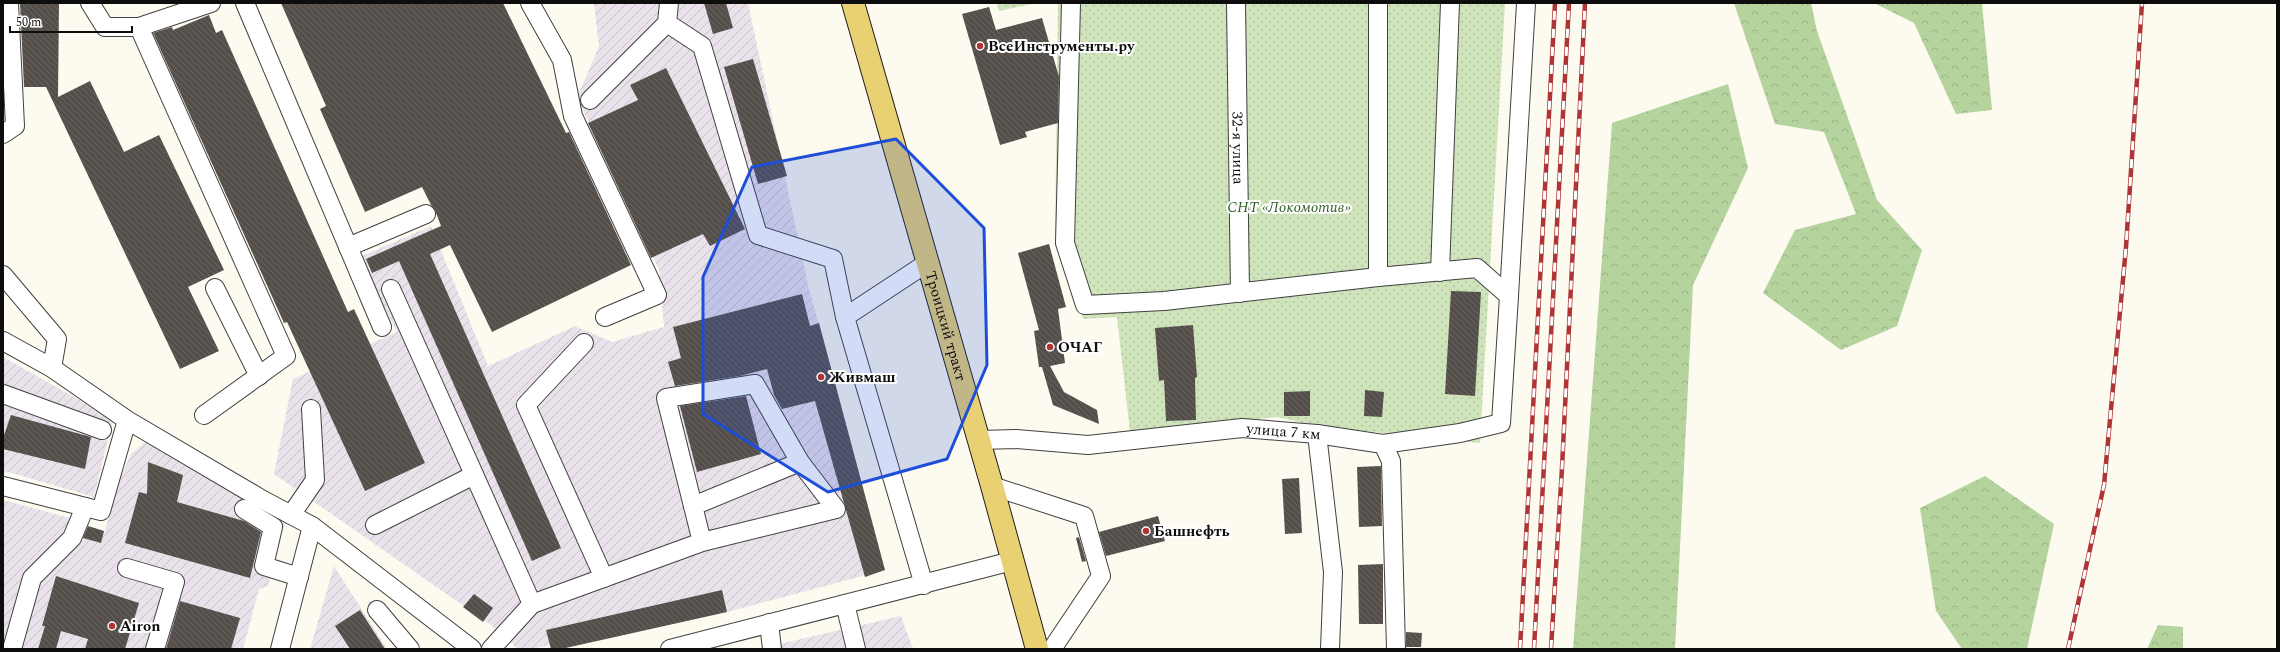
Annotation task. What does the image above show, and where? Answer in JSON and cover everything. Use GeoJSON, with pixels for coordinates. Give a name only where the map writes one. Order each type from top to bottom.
{"type":"FeatureCollection","features":[{"type":"Feature","properties":{"kind":"main road","name":"Троицкий тракт"},"geometry":{"type":"LineString","coordinates":[[853,3],[926,263],[979,440],[1037,649]]}},
{"type":"Feature","properties":{"kind":"street"},"geometry":{"type":"LineString","coordinates":[[3,134],[15,126],[8,3]]}},
{"type":"Feature","properties":{"kind":"street"},"geometry":{"type":"LineString","coordinates":[[90,3],[105,27],[140,26],[211,3]]}},
{"type":"Feature","properties":{"kind":"street"},"geometry":{"type":"LineString","coordinates":[[245,3],[382,327]]}},
{"type":"Feature","properties":{"kind":"street"},"geometry":{"type":"LineString","coordinates":[[530,3],[562,60],[573,116],[658,295],[605,317]]}},
{"type":"Feature","properties":{"kind":"street"},"geometry":{"type":"LineString","coordinates":[[590,100],[667,23],[669,3]]}},
{"type":"Feature","properties":{"kind":"street"},"geometry":{"type":"LineString","coordinates":[[1071,3],[1065,243],[1085,305],[1164,301],[1378,277],[1477,268],[1509,296]]}},
{"type":"Feature","properties":{"kind":"street","name":"32-я улица"},"geometry":{"type":"LineString","coordinates":[[1236,3],[1240,293]]}},
{"type":"Feature","properties":{"kind":"street"},"geometry":{"type":"LineString","coordinates":[[1378,3],[1378,277]]}},
{"type":"Feature","properties":{"kind":"street"},"geometry":{"type":"LineString","coordinates":[[1440,272],[1450,3]]}},
{"type":"Feature","properties":{"kind":"street"},"geometry":{"type":"LineString","coordinates":[[1509,296],[1526,3]]}},
{"type":"Feature","properties":{"kind":"street"},"geometry":{"type":"LineString","coordinates":[[667,23],[702,46],[758,236],[833,259],[845,317],[924,584]]}},
{"type":"Feature","properties":{"kind":"street"},"geometry":{"type":"LineString","coordinates":[[140,26],[286,356],[204,415]]}},
{"type":"Feature","properties":{"kind":"street"},"geometry":{"type":"LineString","coordinates":[[348,247],[426,214]]}},
{"type":"Feature","properties":{"kind":"street"},"geometry":{"type":"LineString","coordinates":[[845,317],[926,263]]}},
{"type":"Feature","properties":{"kind":"street"},"geometry":{"type":"LineString","coordinates":[[3,275],[57,339],[52,368]]}},
{"type":"Feature","properties":{"kind":"street"},"geometry":{"type":"LineString","coordinates":[[215,288],[259,376]]}},
{"type":"Feature","properties":{"kind":"street"},"geometry":{"type":"LineString","coordinates":[[391,289],[532,604]]}},
{"type":"Feature","properties":{"kind":"street","name":"улица 7 км"},"geometry":{"type":"LineString","coordinates":[[979,440],[1016,439],[1088,445],[1242,428],[1317,434],[1383,444],[1460,433],[1500,423],[1509,296]]}},
{"type":"Feature","properties":{"kind":"street"},"geometry":{"type":"LineString","coordinates":[[3,341],[52,368],[127,420],[312,526],[472,649]]}},
{"type":"Feature","properties":{"kind":"street"},"geometry":{"type":"LineString","coordinates":[[584,343],[526,405],[604,578]]}},
{"type":"Feature","properties":{"kind":"street"},"geometry":{"type":"LineString","coordinates":[[492,649],[532,604],[702,542],[836,509],[800,462],[755,384],[666,398],[702,542]]}},
{"type":"Feature","properties":{"kind":"street"},"geometry":{"type":"LineString","coordinates":[[3,394],[102,430]]}},
{"type":"Feature","properties":{"kind":"street"},"geometry":{"type":"LineString","coordinates":[[291,515],[315,480],[311,409]]}},
{"type":"Feature","properties":{"kind":"street"},"geometry":{"type":"LineString","coordinates":[[3,486],[101,511],[127,420]]}},
{"type":"Feature","properties":{"kind":"street"},"geometry":{"type":"LineString","coordinates":[[1317,434],[1333,572],[1330,649]]}},
{"type":"Feature","properties":{"kind":"street"},"geometry":{"type":"LineString","coordinates":[[1383,444],[1391,461],[1396,649]]}},
{"type":"Feature","properties":{"kind":"street"},"geometry":{"type":"LineString","coordinates":[[693,506],[800,462]]}},
{"type":"Feature","properties":{"kind":"street"},"geometry":{"type":"LineString","coordinates":[[375,525],[474,475]]}},
{"type":"Feature","properties":{"kind":"street"},"geometry":{"type":"LineString","coordinates":[[992,486],[1084,516],[1101,576],[1052,649]]}},
{"type":"Feature","properties":{"kind":"street"},"geometry":{"type":"LineString","coordinates":[[12,649],[32,578],[72,538],[85,507]]}},
{"type":"Feature","properties":{"kind":"street"},"geometry":{"type":"LineString","coordinates":[[244,509],[273,527],[264,566],[299,577]]}},
{"type":"Feature","properties":{"kind":"street"},"geometry":{"type":"LineString","coordinates":[[280,649],[312,526]]}},
{"type":"Feature","properties":{"kind":"street"},"geometry":{"type":"LineString","coordinates":[[670,649],[732,641],[768,623],[1012,561]]}},
{"type":"Feature","properties":{"kind":"street"},"geometry":{"type":"LineString","coordinates":[[127,568],[175,582],[155,649]]}},
{"type":"Feature","properties":{"kind":"street"},"geometry":{"type":"LineString","coordinates":[[845,604],[856,649]]}},
{"type":"Feature","properties":{"kind":"street"},"geometry":{"type":"LineString","coordinates":[[377,610],[410,649]]}},
{"type":"Feature","properties":{"kind":"street"},"geometry":{"type":"LineString","coordinates":[[768,623],[772,649]]}},
{"type":"Feature","properties":{"kind":"highlighted area"},"geometry":{"type":"Polygon","coordinates":[[[896,139],[984,228],[987,365],[947,459],[828,492],[703,414],[703,277],[752,167],[896,139]]]}},
{"type":"Feature","properties":{"kind":"shaded area"},"geometry":{"type":"Polygon","coordinates":[[[748,3],[808,285],[885,570],[727,612],[561,649],[551,649],[549,645],[532,649],[518,649],[491,625],[274,474],[293,379],[397,332],[360,257],[431,226],[488,366],[575,326],[612,342],[664,327],[659,270],[577,97],[599,47],[594,4],[748,3]]]}},
{"type":"Feature","properties":{"kind":"shaded area"},"geometry":{"type":"Polygon","coordinates":[[[3,357],[113,419],[94,497],[8,472],[3,473],[3,357]]]}},
{"type":"Feature","properties":{"kind":"shaded area"},"geometry":{"type":"Polygon","coordinates":[[[148,440],[285,523],[268,586],[259,589],[243,649],[3,649],[3,500],[70,518],[84,525],[104,531],[104,534],[121,476],[131,454],[148,440]]]}},
{"type":"Feature","properties":{"kind":"shaded area"},"geometry":{"type":"Polygon","coordinates":[[[334,566],[387,649],[310,649],[334,566]]]}},
{"type":"Feature","properties":{"kind":"shaded area"},"geometry":{"type":"Polygon","coordinates":[[[901,616],[913,649],[767,649],[779,644],[901,616]]]}},
{"type":"Feature","properties":{"kind":"green space"},"geometry":{"type":"Polygon","coordinates":[[[997,3],[1036,3],[999,11],[997,3]]]}},
{"type":"Feature","properties":{"kind":"green space","name":"СНТ «Локомотив»"},"geometry":{"type":"Polygon","coordinates":[[[1058,3],[1505,3],[1480,443],[1316,426],[1277,417],[1130,432],[1117,317],[1083,319],[1055,237],[1058,3]]]}},
{"type":"Feature","properties":{"kind":"green space"},"geometry":{"type":"Polygon","coordinates":[[[1734,3],[1811,3],[1817,31],[1877,200],[1922,250],[1897,326],[1841,350],[1763,293],[1795,230],[1856,214],[1824,132],[1775,124],[1734,3]]]}},
{"type":"Feature","properties":{"kind":"green space"},"geometry":{"type":"Polygon","coordinates":[[[1874,3],[1982,3],[1992,110],[1956,114],[1914,23],[1874,3]]]}},
{"type":"Feature","properties":{"kind":"green space"},"geometry":{"type":"Polygon","coordinates":[[[1728,84],[1748,168],[1693,285],[1675,649],[1573,649],[1612,123],[1728,84]]]}},
{"type":"Feature","properties":{"kind":"green space"},"geometry":{"type":"Polygon","coordinates":[[[1985,476],[2054,524],[2027,649],[1962,649],[1936,611],[1920,508],[1985,476]]]}},
{"type":"Feature","properties":{"kind":"green space"},"geometry":{"type":"Polygon","coordinates":[[[2158,625],[2183,627],[2183,649],[2147,649],[2158,625]]]}},
{"type":"Feature","properties":{"kind":"building"},"geometry":{"type":"Polygon","coordinates":[[[20,3],[59,3],[58,97],[90,81],[124,152],[159,135],[224,270],[188,287],[219,351],[180,369],[46,87],[24,87],[20,3]]]}},
{"type":"Feature","properties":{"kind":"building"},"geometry":{"type":"Polygon","coordinates":[[[281,3],[503,3],[566,133],[569,132],[631,265],[492,332],[450,245],[430,254],[561,548],[532,561],[399,261],[372,273],[366,259],[441,226],[435,210],[422,187],[365,212],[320,109],[326,106],[281,3]]]}},
{"type":"Feature","properties":{"kind":"building"},"geometry":{"type":"Polygon","coordinates":[[[704,3],[726,3],[733,28],[713,34],[704,3]]]}},
{"type":"Feature","properties":{"kind":"building"},"geometry":{"type":"Polygon","coordinates":[[[989,7],[996,30],[1042,18],[1059,77],[1058,123],[1025,132],[1027,137],[1000,145],[962,14],[989,7]]]}},
{"type":"Feature","properties":{"kind":"building"},"geometry":{"type":"Polygon","coordinates":[[[209,15],[216,33],[222,30],[348,312],[354,309],[425,463],[365,491],[287,322],[284,323],[153,33],[172,27],[173,30],[209,15]]]}},
{"type":"Feature","properties":{"kind":"building"},"geometry":{"type":"Polygon","coordinates":[[[753,59],[787,176],[758,184],[724,67],[753,59]]]}},
{"type":"Feature","properties":{"kind":"building"},"geometry":{"type":"Polygon","coordinates":[[[666,68],[745,229],[710,246],[703,234],[651,258],[588,123],[638,100],[630,85],[666,68]]]}},
{"type":"Feature","properties":{"kind":"building"},"geometry":{"type":"Polygon","coordinates":[[[1049,244],[1066,307],[1058,309],[1065,363],[1050,366],[1064,392],[1097,410],[1099,424],[1053,405],[1042,367],[1039,367],[1034,331],[1039,330],[1018,253],[1049,244]]]}},
{"type":"Feature","properties":{"kind":"building"},"geometry":{"type":"Polygon","coordinates":[[[1451,291],[1481,292],[1475,396],[1445,394],[1451,291]]]}},
{"type":"Feature","properties":{"kind":"building"},"geometry":{"type":"Polygon","coordinates":[[[802,294],[810,326],[819,323],[885,570],[865,577],[815,401],[782,409],[774,395],[767,369],[740,376],[675,386],[668,362],[681,358],[673,327],[802,294]]]}},
{"type":"Feature","properties":{"kind":"building"},"geometry":{"type":"Polygon","coordinates":[[[1193,325],[1197,377],[1195,378],[1196,420],[1166,421],[1164,380],[1159,381],[1155,328],[1193,325]]]}},
{"type":"Feature","properties":{"kind":"building"},"geometry":{"type":"Polygon","coordinates":[[[1365,390],[1384,392],[1382,417],[1364,416],[1365,390]]]}},
{"type":"Feature","properties":{"kind":"building"},"geometry":{"type":"Polygon","coordinates":[[[1310,391],[1310,416],[1284,416],[1284,392],[1310,391]]]}},
{"type":"Feature","properties":{"kind":"building"},"geometry":{"type":"Polygon","coordinates":[[[746,396],[761,454],[697,472],[680,406],[746,396]]]}},
{"type":"Feature","properties":{"kind":"building"},"geometry":{"type":"Polygon","coordinates":[[[11,415],[91,437],[85,469],[3,449],[3,438],[11,415]]]}},
{"type":"Feature","properties":{"kind":"building"},"geometry":{"type":"Polygon","coordinates":[[[148,462],[183,475],[177,502],[244,521],[261,532],[250,578],[125,543],[139,492],[147,494],[148,462]]]}},
{"type":"Feature","properties":{"kind":"building"},"geometry":{"type":"Polygon","coordinates":[[[1381,466],[1382,526],[1359,527],[1357,467],[1381,466]]]}},
{"type":"Feature","properties":{"kind":"building"},"geometry":{"type":"Polygon","coordinates":[[[1299,478],[1302,533],[1285,534],[1282,479],[1299,478]]]}},
{"type":"Feature","properties":{"kind":"building"},"geometry":{"type":"Polygon","coordinates":[[[1158,516],[1165,541],[1106,556],[1099,532],[1158,516]]]}},
{"type":"Feature","properties":{"kind":"building"},"geometry":{"type":"Polygon","coordinates":[[[88,526],[104,531],[101,543],[83,538],[88,526]]]}},
{"type":"Feature","properties":{"kind":"building"},"geometry":{"type":"Polygon","coordinates":[[[1079,537],[1086,561],[1082,562],[1076,538],[1079,537]]]}},
{"type":"Feature","properties":{"kind":"building"},"geometry":{"type":"Polygon","coordinates":[[[1383,564],[1383,624],[1359,624],[1358,565],[1383,564]]]}},
{"type":"Feature","properties":{"kind":"building"},"geometry":{"type":"Polygon","coordinates":[[[56,576],[139,603],[125,649],[85,649],[88,639],[61,631],[56,649],[38,649],[45,626],[42,626],[56,576]]]}},
{"type":"Feature","properties":{"kind":"building"},"geometry":{"type":"Polygon","coordinates":[[[722,590],[727,612],[561,649],[551,649],[546,630],[722,590]]]}},
{"type":"Feature","properties":{"kind":"building"},"geometry":{"type":"Polygon","coordinates":[[[474,594],[493,608],[483,622],[463,607],[474,594]]]}},
{"type":"Feature","properties":{"kind":"building"},"geometry":{"type":"Polygon","coordinates":[[[180,601],[240,618],[231,649],[166,649],[180,601]]]}},
{"type":"Feature","properties":{"kind":"building"},"geometry":{"type":"Polygon","coordinates":[[[360,610],[385,649],[350,649],[335,626],[360,610]]]}},
{"type":"Feature","properties":{"kind":"building"},"geometry":{"type":"Polygon","coordinates":[[[1406,632],[1422,633],[1421,647],[1406,647],[1406,632]]]}},
{"type":"Feature","properties":{"kind":"railway"},"geometry":{"type":"LineString","coordinates":[[1520,649],[1555,3]]}},
{"type":"Feature","properties":{"kind":"railway"},"geometry":{"type":"LineString","coordinates":[[1534,649],[1569,3]]}},
{"type":"Feature","properties":{"kind":"railway"},"geometry":{"type":"LineString","coordinates":[[1551,649],[1562,468],[1585,3]]}},
{"type":"Feature","properties":{"kind":"railway"},"geometry":{"type":"LineString","coordinates":[[2068,649],[2104,485],[2126,247],[2142,3]]}},
{"type":"Feature","properties":{"kind":"place","name":"ВсеИнструменты.ру"},"geometry":{"type":"Point","coordinates":[980,46]}},
{"type":"Feature","properties":{"kind":"place","name":"ОЧАГ"},"geometry":{"type":"Point","coordinates":[1050,347]}},
{"type":"Feature","properties":{"kind":"place","name":"Живмаш"},"geometry":{"type":"Point","coordinates":[821,377]}},
{"type":"Feature","properties":{"kind":"place","name":"Башнефть"},"geometry":{"type":"Point","coordinates":[1146,531]}},
{"type":"Feature","properties":{"kind":"place","name":"Airon"},"geometry":{"type":"Point","coordinates":[112,626]}}]}
